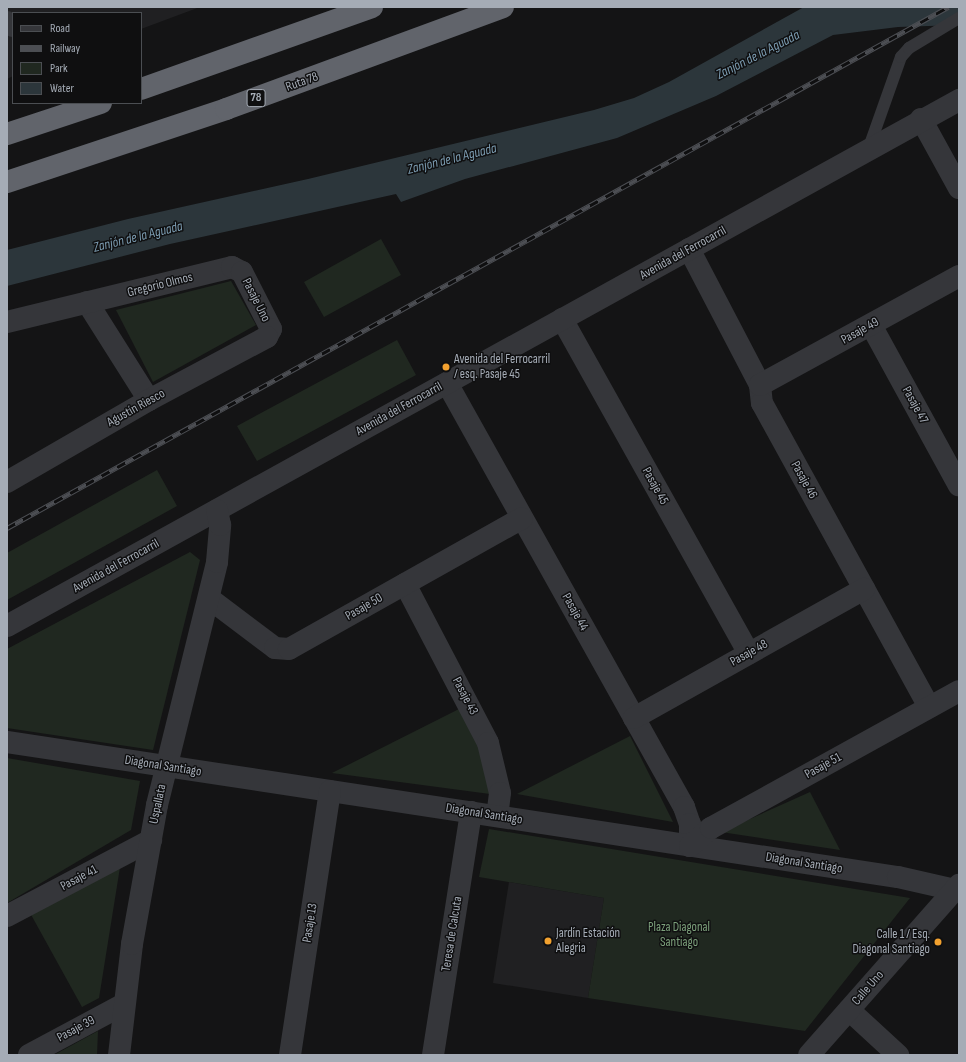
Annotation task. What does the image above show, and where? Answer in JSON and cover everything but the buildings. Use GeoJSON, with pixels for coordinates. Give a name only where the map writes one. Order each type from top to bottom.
{"type":"FeatureCollection","features":[{"type":"Feature","properties":{"kind":"highway"},"geometry":{"type":"LineString","coordinates":[[142,89],[372,7]]}},
{"type":"Feature","properties":{"kind":"highway","name":"Ruta 78"},"geometry":{"type":"LineString","coordinates":[[7,182],[226,109],[503,7]]}},
{"type":"Feature","properties":{"kind":"highway"},"geometry":{"type":"LineString","coordinates":[[7,134],[98,104]]}},
{"type":"Feature","properties":{"kind":"street","name":"Avenida del Ferrocarril"},"geometry":{"type":"LineString","coordinates":[[7,626],[868,151],[921,119],[959,100]]}},
{"type":"Feature","properties":{"kind":"street"},"geometry":{"type":"LineString","coordinates":[[921,119],[959,188]]}},
{"type":"Feature","properties":{"kind":"street","name":"Pasaje 46"},"geometry":{"type":"LineString","coordinates":[[688,249],[760,385],[762,403],[930,707]]}},
{"type":"Feature","properties":{"kind":"street","name":"Gregorio Olmos"},"geometry":{"type":"LineString","coordinates":[[7,322],[232,267]]}},
{"type":"Feature","properties":{"kind":"street","name":"Pasaje Uno"},"geometry":{"type":"LineString","coordinates":[[232,267],[242,272],[271,329],[267,337]]}},
{"type":"Feature","properties":{"kind":"street","name":"Pasaje 49"},"geometry":{"type":"LineString","coordinates":[[760,385],[959,276]]}},
{"type":"Feature","properties":{"kind":"street"},"geometry":{"type":"LineString","coordinates":[[87,302],[150,400]]}},
{"type":"Feature","properties":{"kind":"street","name":"Pasaje 45"},"geometry":{"type":"LineString","coordinates":[[562,319],[750,653]]}},
{"type":"Feature","properties":{"kind":"street","name":"Pasaje 47"},"geometry":{"type":"LineString","coordinates":[[870,325],[959,486]]}},
{"type":"Feature","properties":{"kind":"street","name":"Agustín Riesco"},"geometry":{"type":"LineString","coordinates":[[7,482],[150,400],[267,337]]}},
{"type":"Feature","properties":{"kind":"street","name":"Pasaje 44"},"geometry":{"type":"LineString","coordinates":[[447,383],[684,807],[690,824],[690,846]]}},
{"type":"Feature","properties":{"kind":"street","name":"Uspallata"},"geometry":{"type":"LineString","coordinates":[[119,1055],[124,1004],[151,840],[167,766],[210,599],[219,544],[217,510]]}},
{"type":"Feature","properties":{"kind":"street","name":"Pasaje 50"},"geometry":{"type":"LineString","coordinates":[[210,599],[275,648],[289,649],[522,518]]}},
{"type":"Feature","properties":{"kind":"street","name":"Pasaje 43"},"geometry":{"type":"LineString","coordinates":[[405,584],[488,743],[500,793],[497,816]]}},
{"type":"Feature","properties":{"kind":"street","name":"Pasaje 48"},"geometry":{"type":"LineString","coordinates":[[634,718],[864,589]]}},
{"type":"Feature","properties":{"kind":"street","name":"Pasaje 51"},"geometry":{"type":"LineString","coordinates":[[690,846],[711,828],[959,691]]}},
{"type":"Feature","properties":{"kind":"street","name":"Diagonal Santiago"},"geometry":{"type":"LineString","coordinates":[[7,742],[898,877],[958,892]]}},
{"type":"Feature","properties":{"kind":"street","name":"Pasaje 13"},"geometry":{"type":"LineString","coordinates":[[290,1055],[330,791]]}},
{"type":"Feature","properties":{"kind":"street","name":"Teresa de Calcuta"},"geometry":{"type":"LineString","coordinates":[[433,1055],[471,812]]}},
{"type":"Feature","properties":{"kind":"street","name":"Pasaje 41"},"geometry":{"type":"LineString","coordinates":[[7,916],[151,840]]}},
{"type":"Feature","properties":{"kind":"street","name":"Calle Uno"},"geometry":{"type":"LineString","coordinates":[[809,1055],[958,892]]}},
{"type":"Feature","properties":{"kind":"street","name":"Pasaje 39"},"geometry":{"type":"LineString","coordinates":[[29,1055],[124,1004]]}},
{"type":"Feature","properties":{"kind":"street"},"geometry":{"type":"LineString","coordinates":[[849,1010],[898,1055]]}},
{"type":"Feature","properties":{"kind":"lane"},"geometry":{"type":"LineString","coordinates":[[868,151],[901,57],[909,48],[959,18]]}},
{"type":"Feature","properties":{"kind":"shaded area"},"geometry":{"type":"Polygon","coordinates":[[[7,7],[200,7],[142,29],[142,12],[12,12],[12,76],[7,79],[7,7]]]}},
{"type":"Feature","properties":{"kind":"shaded area","name":"Jardín Estación Alegria"},"geometry":{"type":"Polygon","coordinates":[[[509,882],[604,898],[588,998],[493,983],[509,882]]]}},
{"type":"Feature","properties":{"kind":"green space"},"geometry":{"type":"Polygon","coordinates":[[[381,239],[401,275],[324,317],[304,282],[381,239]]]}},
{"type":"Feature","properties":{"kind":"green space"},"geometry":{"type":"Polygon","coordinates":[[[231,281],[256,325],[153,382],[116,310],[231,281]]]}},
{"type":"Feature","properties":{"kind":"green space"},"geometry":{"type":"Polygon","coordinates":[[[397,340],[416,375],[257,461],[237,426],[397,340]]]}},
{"type":"Feature","properties":{"kind":"green space"},"geometry":{"type":"Polygon","coordinates":[[[157,470],[177,506],[7,600],[7,553],[157,470]]]}},
{"type":"Feature","properties":{"kind":"green space"},"geometry":{"type":"Polygon","coordinates":[[[190,552],[200,560],[153,750],[7,728],[7,649],[190,552]]]}},
{"type":"Feature","properties":{"kind":"green space"},"geometry":{"type":"Polygon","coordinates":[[[461,708],[481,741],[490,794],[332,773],[461,708]]]}},
{"type":"Feature","properties":{"kind":"green space"},"geometry":{"type":"Polygon","coordinates":[[[630,736],[673,822],[517,794],[630,736]]]}},
{"type":"Feature","properties":{"kind":"green space"},"geometry":{"type":"Polygon","coordinates":[[[7,758],[140,781],[131,830],[7,903],[7,758]]]}},
{"type":"Feature","properties":{"kind":"green space"},"geometry":{"type":"Polygon","coordinates":[[[810,792],[840,850],[721,832],[810,792]]]}},
{"type":"Feature","properties":{"kind":"green space","name":"Plaza Diagonal Santiago"},"geometry":{"type":"Polygon","coordinates":[[[489,829],[910,898],[805,1031],[588,998],[604,898],[479,877],[489,829]]]}},
{"type":"Feature","properties":{"kind":"green space"},"geometry":{"type":"Polygon","coordinates":[[[121,861],[99,998],[82,1007],[29,911],[121,861]]]}},
{"type":"Feature","properties":{"kind":"green space"},"geometry":{"type":"Polygon","coordinates":[[[98,1031],[97,1055],[54,1055],[98,1031]]]}},
{"type":"Feature","properties":{"kind":"water","name":"Zanjón de la Aguada"},"geometry":{"type":"Polygon","coordinates":[[[804,7],[959,7],[959,25],[898,27],[833,35],[716,96],[617,138],[465,179],[401,202],[396,194],[170,244],[7,286],[7,250],[128,219],[308,179],[594,110],[634,98],[669,82],[804,7]]]}},
{"type":"Feature","properties":{"kind":"railway"},"geometry":{"type":"LineString","coordinates":[[7,528],[948,7]]}},
{"type":"Feature","properties":{"kind":"place","name":"Avenida del Ferrocarril / esq. Pasaje 45"},"geometry":{"type":"Point","coordinates":[446,367]}},
{"type":"Feature","properties":{"kind":"place","name":"Jardín Estación Alegria"},"geometry":{"type":"Point","coordinates":[548,941]}},
{"type":"Feature","properties":{"kind":"place","name":"Calle 1 / Esq. Diagonal Santiago"},"geometry":{"type":"Point","coordinates":[938,942]}}]}
